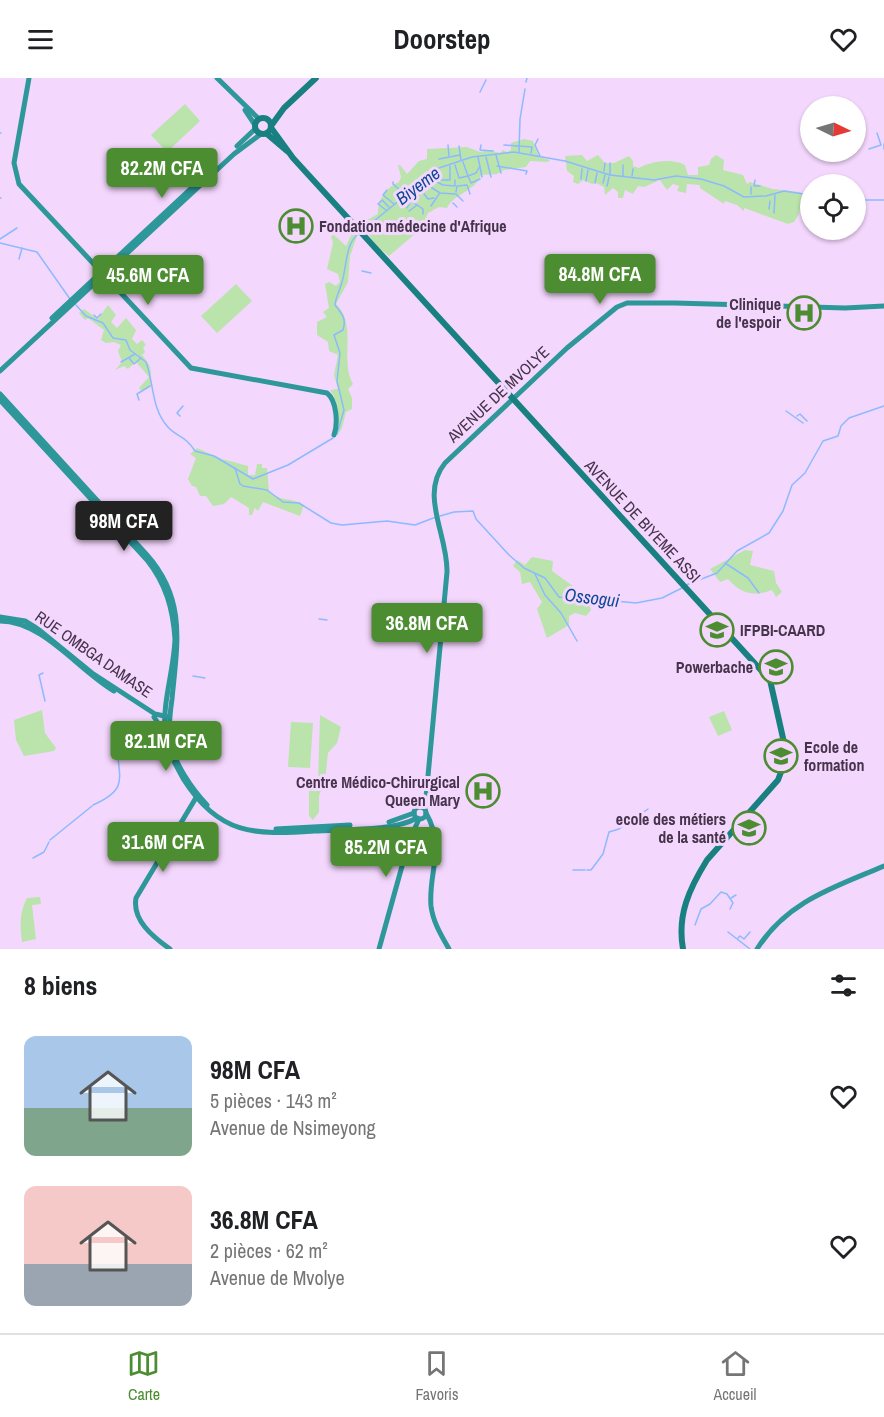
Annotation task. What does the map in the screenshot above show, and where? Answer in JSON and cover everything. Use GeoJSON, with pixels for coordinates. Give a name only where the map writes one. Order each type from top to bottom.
{"type":"FeatureCollection","features":[{"type":"Feature","properties":{"kind":"main road"},"geometry":{"type":"LineString","coordinates":[[29,78],[14,163],[16,179],[191,368],[329,394],[336,423],[334,435]]}},
{"type":"Feature","properties":{"kind":"main road","name":"AVENUE DE BIYEME ASSI"},"geometry":{"type":"LineString","coordinates":[[217,78],[290,153],[768,677],[787,756],[777,780],[706,860],[692,885],[681,918],[683,949]]}},
{"type":"Feature","properties":{"kind":"main road"},"geometry":{"type":"LineString","coordinates":[[0,366],[316,78]]}},
{"type":"Feature","properties":{"kind":"main road"},"geometry":{"type":"LineString","coordinates":[[0,371],[102,274]]}},
{"type":"Feature","properties":{"kind":"main road","name":"AVENUE DE MVOLYE"},"geometry":{"type":"LineString","coordinates":[[379,949],[409,841],[420,814],[426,786],[446,580],[446,551],[433,491],[439,470],[605,316],[627,303],[766,303],[844,308],[884,306]]}},
{"type":"Feature","properties":{"kind":"main road"},"geometry":{"type":"LineString","coordinates":[[0,393],[147,555],[165,578],[174,607],[179,638],[165,735]]}},
{"type":"Feature","properties":{"kind":"main road"},"geometry":{"type":"LineString","coordinates":[[0,400],[147,560],[161,580],[171,608],[175,639],[167,707],[173,752],[197,796]]}},
{"type":"Feature","properties":{"kind":"main road","name":"RUE OMBGA DAMASE"},"geometry":{"type":"LineString","coordinates":[[0,619],[17,619],[38,628],[92,673],[154,716],[168,720]]}},
{"type":"Feature","properties":{"kind":"main road"},"geometry":{"type":"LineString","coordinates":[[167,707],[154,716],[165,735],[171,757],[197,796],[224,818],[263,830],[388,823],[420,814],[432,831],[436,866],[431,906],[436,924],[449,949]]}},
{"type":"Feature","properties":{"kind":"main road"},"geometry":{"type":"LineString","coordinates":[[170,949],[147,930],[136,912],[136,898],[197,796]]}},
{"type":"Feature","properties":{"kind":"main road"},"geometry":{"type":"LineString","coordinates":[[757,949],[778,922],[805,900],[841,882],[884,866]]}},
{"type":"Feature","properties":{"kind":"green space"},"geometry":{"type":"Polygon","coordinates":[[[185,104],[200,121],[167,152],[151,135],[185,104]]]}},
{"type":"Feature","properties":{"kind":"green space"},"geometry":{"type":"Polygon","coordinates":[[[524,139],[533,141],[539,157],[550,160],[548,162],[530,161],[526,167],[504,170],[497,174],[481,175],[474,185],[454,199],[447,208],[439,207],[428,213],[422,228],[389,256],[378,247],[360,224],[378,214],[383,195],[399,182],[401,177],[398,165],[407,174],[419,161],[427,159],[427,149],[467,147],[480,152],[489,150],[500,153],[503,150],[507,152],[511,150],[511,143],[524,139]]]}},
{"type":"Feature","properties":{"kind":"green space"},"geometry":{"type":"Polygon","coordinates":[[[582,155],[587,161],[598,155],[605,163],[614,163],[629,156],[633,161],[633,166],[639,168],[656,162],[668,161],[685,165],[688,175],[698,175],[698,167],[709,165],[711,159],[716,155],[724,160],[723,170],[743,175],[747,184],[750,182],[773,189],[800,192],[799,214],[794,222],[788,224],[744,208],[744,211],[737,205],[725,201],[724,204],[700,188],[700,185],[687,184],[686,193],[677,191],[679,186],[673,184],[667,190],[660,180],[644,187],[638,186],[633,194],[625,190],[623,198],[618,198],[618,192],[613,188],[605,195],[604,187],[596,183],[592,184],[583,180],[578,184],[573,182],[574,176],[567,171],[565,156],[582,155]]]}},
{"type":"Feature","properties":{"kind":"green space"},"geometry":{"type":"Polygon","coordinates":[[[353,231],[357,236],[350,256],[348,282],[336,304],[346,322],[349,374],[353,384],[348,389],[352,398],[352,409],[346,412],[342,428],[337,436],[334,396],[330,390],[338,389],[334,375],[338,355],[329,351],[328,342],[317,335],[317,322],[327,317],[323,312],[329,308],[325,284],[329,282],[336,286],[340,282],[338,274],[327,269],[333,243],[331,236],[334,235],[346,246],[353,231]]]}},
{"type":"Feature","properties":{"kind":"green space"},"geometry":{"type":"Polygon","coordinates":[[[236,284],[252,301],[217,333],[201,316],[236,284]]]}},
{"type":"Feature","properties":{"kind":"green space"},"geometry":{"type":"Polygon","coordinates":[[[108,305],[116,315],[111,322],[117,328],[126,318],[136,330],[132,339],[137,344],[142,340],[146,345],[143,347],[145,352],[142,355],[151,370],[151,386],[142,391],[139,388],[149,377],[136,362],[128,369],[124,366],[115,370],[122,362],[118,351],[121,345],[101,340],[104,330],[88,318],[85,320],[79,313],[84,309],[98,319],[108,305]]]}},
{"type":"Feature","properties":{"kind":"green space"},"geometry":{"type":"Polygon","coordinates":[[[197,448],[222,459],[248,466],[248,475],[255,475],[257,464],[262,464],[262,468],[267,468],[269,491],[277,497],[304,505],[300,516],[263,502],[258,511],[255,508],[252,515],[249,515],[249,508],[231,497],[224,504],[213,506],[206,496],[200,496],[196,487],[192,486],[188,479],[196,458],[190,454],[197,448]]]}},
{"type":"Feature","properties":{"kind":"green space"},"geometry":{"type":"Polygon","coordinates":[[[745,550],[753,551],[750,565],[774,571],[776,583],[782,592],[776,597],[772,590],[754,594],[743,591],[728,579],[720,582],[710,569],[745,550]]]}},
{"type":"Feature","properties":{"kind":"green space"},"geometry":{"type":"Polygon","coordinates":[[[532,557],[553,561],[552,571],[573,586],[572,590],[586,596],[591,610],[586,616],[575,613],[569,616],[569,625],[547,638],[537,609],[542,602],[530,582],[522,584],[520,572],[513,566],[517,560],[525,565],[532,557]]]}},
{"type":"Feature","properties":{"kind":"green space"},"geometry":{"type":"Polygon","coordinates":[[[42,710],[45,733],[56,748],[54,751],[24,756],[16,740],[14,720],[42,710]]]}},
{"type":"Feature","properties":{"kind":"green space"},"geometry":{"type":"Polygon","coordinates":[[[724,711],[732,730],[718,736],[709,717],[724,711]]]}},
{"type":"Feature","properties":{"kind":"green space"},"geometry":{"type":"Polygon","coordinates":[[[320,715],[341,727],[337,743],[328,753],[325,780],[319,796],[319,812],[313,820],[309,816],[309,791],[318,786],[320,715]]]}},
{"type":"Feature","properties":{"kind":"green space"},"geometry":{"type":"Polygon","coordinates":[[[291,722],[313,723],[310,768],[288,767],[291,722]]]}},
{"type":"Feature","properties":{"kind":"green space"},"geometry":{"type":"Polygon","coordinates":[[[40,897],[41,904],[32,905],[36,939],[22,942],[21,920],[24,904],[27,898],[40,897]]]}},
{"type":"Feature","properties":{"kind":"waterway"},"geometry":{"type":"LineString","coordinates":[[526,82],[527,78]]}},
{"type":"Feature","properties":{"kind":"waterway"},"geometry":{"type":"LineString","coordinates":[[480,92],[486,80]]}},
{"type":"Feature","properties":{"kind":"waterway"},"geometry":{"type":"LineString","coordinates":[[519,152],[520,119],[525,89]]}},
{"type":"Feature","properties":{"kind":"waterway"},"geometry":{"type":"LineString","coordinates":[[869,149],[881,145],[877,133]]}},
{"type":"Feature","properties":{"kind":"waterway"},"geometry":{"type":"LineString","coordinates":[[538,139],[535,145],[540,156]]}},
{"type":"Feature","properties":{"kind":"waterway"},"geometry":{"type":"LineString","coordinates":[[884,144],[884,149]]}},
{"type":"Feature","properties":{"kind":"waterway"},"geometry":{"type":"LineString","coordinates":[[448,145],[449,156]]}},
{"type":"Feature","properties":{"kind":"waterway"},"geometry":{"type":"LineString","coordinates":[[481,145],[480,150],[493,151]]}},
{"type":"Feature","properties":{"kind":"waterway"},"geometry":{"type":"LineString","coordinates":[[504,145],[532,147],[531,153]]}},
{"type":"Feature","properties":{"kind":"waterway"},"geometry":{"type":"LineString","coordinates":[[459,146],[461,160]]}},
{"type":"Feature","properties":{"kind":"waterway","name":"Biyeme"},"geometry":{"type":"LineString","coordinates":[[363,230],[439,168],[472,157],[514,152],[565,161],[610,175],[654,180],[676,176],[701,179],[724,186],[744,197],[766,196],[784,191],[800,193]]}},
{"type":"Feature","properties":{"kind":"waterway"},"geometry":{"type":"LineString","coordinates":[[439,159],[460,155]]}},
{"type":"Feature","properties":{"kind":"waterway"},"geometry":{"type":"LineString","coordinates":[[496,155],[501,173]]}},
{"type":"Feature","properties":{"kind":"waterway"},"geometry":{"type":"LineString","coordinates":[[478,157],[482,177]]}},
{"type":"Feature","properties":{"kind":"waterway"},"geometry":{"type":"LineString","coordinates":[[486,157],[491,177]]}},
{"type":"Feature","properties":{"kind":"waterway"},"geometry":{"type":"LineString","coordinates":[[463,162],[468,176],[476,173],[480,166]]}},
{"type":"Feature","properties":{"kind":"waterway"},"geometry":{"type":"LineString","coordinates":[[604,171],[605,163]]}},
{"type":"Feature","properties":{"kind":"waterway"},"geometry":{"type":"LineString","coordinates":[[610,163],[610,175]]}},
{"type":"Feature","properties":{"kind":"waterway"},"geometry":{"type":"LineString","coordinates":[[455,165],[459,178],[468,176],[471,183],[480,179]]}},
{"type":"Feature","properties":{"kind":"waterway"},"geometry":{"type":"LineString","coordinates":[[623,165],[623,176]]}},
{"type":"Feature","properties":{"kind":"waterway"},"geometry":{"type":"LineString","coordinates":[[436,180],[450,180],[450,166]]}},
{"type":"Feature","properties":{"kind":"waterway"},"geometry":{"type":"LineString","coordinates":[[497,166],[527,171],[526,174]]}},
{"type":"Feature","properties":{"kind":"waterway"},"geometry":{"type":"LineString","coordinates":[[581,179],[582,169]]}},
{"type":"Feature","properties":{"kind":"waterway"},"geometry":{"type":"LineString","coordinates":[[632,176],[633,169]]}},
{"type":"Feature","properties":{"kind":"waterway"},"geometry":{"type":"LineString","coordinates":[[586,181],[588,170]]}},
{"type":"Feature","properties":{"kind":"waterway"},"geometry":{"type":"LineString","coordinates":[[434,173],[435,181],[443,185],[455,186],[455,180]]}},
{"type":"Feature","properties":{"kind":"waterway"},"geometry":{"type":"LineString","coordinates":[[595,183],[597,173]]}},
{"type":"Feature","properties":{"kind":"waterway"},"geometry":{"type":"LineString","coordinates":[[603,183],[605,175]]}},
{"type":"Feature","properties":{"kind":"waterway"},"geometry":{"type":"LineString","coordinates":[[607,186],[609,177]]}},
{"type":"Feature","properties":{"kind":"waterway"},"geometry":{"type":"LineString","coordinates":[[755,180],[754,186],[760,186]]}},
{"type":"Feature","properties":{"kind":"waterway"},"geometry":{"type":"LineString","coordinates":[[393,182],[402,192]]}},
{"type":"Feature","properties":{"kind":"waterway"},"geometry":{"type":"LineString","coordinates":[[423,182],[440,193],[455,194]]}},
{"type":"Feature","properties":{"kind":"waterway"},"geometry":{"type":"LineString","coordinates":[[456,192],[457,186],[467,185],[470,194]]}},
{"type":"Feature","properties":{"kind":"waterway"},"geometry":{"type":"LineString","coordinates":[[419,187],[428,199],[434,198]]}},
{"type":"Feature","properties":{"kind":"waterway"},"geometry":{"type":"LineString","coordinates":[[751,187],[751,194]]}},
{"type":"Feature","properties":{"kind":"waterway"},"geometry":{"type":"LineString","coordinates":[[387,190],[383,195],[394,204]]}},
{"type":"Feature","properties":{"kind":"waterway"},"geometry":{"type":"LineString","coordinates":[[431,206],[439,194]]}},
{"type":"Feature","properties":{"kind":"waterway"},"geometry":{"type":"LineString","coordinates":[[456,194],[463,201]]}},
{"type":"Feature","properties":{"kind":"waterway"},"geometry":{"type":"LineString","coordinates":[[774,213],[775,195]]}},
{"type":"Feature","properties":{"kind":"waterway"},"geometry":{"type":"LineString","coordinates":[[386,210],[378,204],[382,200],[389,207]]}},
{"type":"Feature","properties":{"kind":"waterway","name":"Biyeme"},"geometry":{"type":"LineString","coordinates":[[866,200],[884,200]]}},
{"type":"Feature","properties":{"kind":"waterway"},"geometry":{"type":"LineString","coordinates":[[407,208],[411,201],[423,209],[423,214]]}},
{"type":"Feature","properties":{"kind":"waterway"},"geometry":{"type":"LineString","coordinates":[[769,209],[770,201]]}},
{"type":"Feature","properties":{"kind":"waterway"},"geometry":{"type":"LineString","coordinates":[[453,203],[457,207]]}},
{"type":"Feature","properties":{"kind":"waterway"},"geometry":{"type":"LineString","coordinates":[[409,211],[417,205]]}},
{"type":"Feature","properties":{"kind":"waterway"},"geometry":{"type":"LineString","coordinates":[[0,239],[17,228]]}},
{"type":"Feature","properties":{"kind":"waterway","name":"Biyeme"},"geometry":{"type":"LineString","coordinates":[[337,434],[344,410],[337,381],[340,353],[334,335],[343,330],[344,322],[343,316],[335,305],[349,249],[359,233]]}},
{"type":"Feature","properties":{"kind":"waterway"},"geometry":{"type":"LineString","coordinates":[[0,243],[37,252],[70,299]]}},
{"type":"Feature","properties":{"kind":"waterway"},"geometry":{"type":"LineString","coordinates":[[19,259],[22,248]]}},
{"type":"Feature","properties":{"kind":"waterway"},"geometry":{"type":"LineString","coordinates":[[362,271],[371,273]]}},
{"type":"Feature","properties":{"kind":"waterway"},"geometry":{"type":"LineString","coordinates":[[76,305],[86,316],[103,323],[113,338],[126,340],[130,350],[146,362],[155,403],[162,419],[170,430],[188,442],[195,451],[214,456],[253,479],[288,465],[333,438]]}},
{"type":"Feature","properties":{"kind":"waterway"},"geometry":{"type":"LineString","coordinates":[[94,315],[97,318],[101,314]]}},
{"type":"Feature","properties":{"kind":"waterway"},"geometry":{"type":"LineString","coordinates":[[121,362],[135,354]]}},
{"type":"Feature","properties":{"kind":"waterway"},"geometry":{"type":"LineString","coordinates":[[129,358],[134,364],[141,358]]}},
{"type":"Feature","properties":{"kind":"waterway"},"geometry":{"type":"LineString","coordinates":[[139,400],[137,394],[150,386]]}},
{"type":"Feature","properties":{"kind":"waterway"},"geometry":{"type":"LineString","coordinates":[[180,416],[177,413],[183,406]]}},
{"type":"Feature","properties":{"kind":"waterway","name":"Ossogui"},"geometry":{"type":"LineString","coordinates":[[686,585],[717,573],[737,551],[769,533],[783,511],[792,485],[805,473],[823,441],[838,436],[841,426],[849,418],[884,406]]}},
{"type":"Feature","properties":{"kind":"waterway"},"geometry":{"type":"LineString","coordinates":[[786,411],[803,423]]}},
{"type":"Feature","properties":{"kind":"waterway"},"geometry":{"type":"LineString","coordinates":[[797,416],[800,414],[807,421]]}},
{"type":"Feature","properties":{"kind":"waterway","name":"Ossogui"},"geometry":{"type":"LineString","coordinates":[[235,468],[240,484],[243,486],[267,490],[283,502],[299,503],[331,523],[342,525],[387,521],[415,525],[436,517]]}},
{"type":"Feature","properties":{"kind":"waterway","name":"Ossogui"},"geometry":{"type":"LineString","coordinates":[[440,516],[454,512],[473,511],[476,519],[509,555],[524,568],[545,578],[559,597],[593,603],[605,600],[636,603],[662,598],[682,588]]}},
{"type":"Feature","properties":{"kind":"waterway"},"geometry":{"type":"LineString","coordinates":[[725,563],[748,578],[759,593]]}},
{"type":"Feature","properties":{"kind":"waterway"},"geometry":{"type":"LineString","coordinates":[[535,574],[545,595],[561,613],[577,641]]}},
{"type":"Feature","properties":{"kind":"waterway"},"geometry":{"type":"LineString","coordinates":[[319,619],[327,620]]}},
{"type":"Feature","properties":{"kind":"waterway"},"geometry":{"type":"LineString","coordinates":[[43,673],[39,675],[45,701]]}},
{"type":"Feature","properties":{"kind":"waterway"},"geometry":{"type":"LineString","coordinates":[[193,676],[205,678]]}},
{"type":"Feature","properties":{"kind":"waterway"},"geometry":{"type":"LineString","coordinates":[[117,736],[117,748]]}},
{"type":"Feature","properties":{"kind":"waterway"},"geometry":{"type":"LineString","coordinates":[[93,805],[112,794],[119,783],[117,750]]}},
{"type":"Feature","properties":{"kind":"waterway"},"geometry":{"type":"LineString","coordinates":[[50,840],[92,806]]}},
{"type":"Feature","properties":{"kind":"waterway"},"geometry":{"type":"LineString","coordinates":[[587,870],[591,870],[603,854],[609,832],[619,829],[648,809]]}},
{"type":"Feature","properties":{"kind":"waterway"},"geometry":{"type":"LineString","coordinates":[[33,858],[44,852],[49,842]]}},
{"type":"Feature","properties":{"kind":"waterway"},"geometry":{"type":"LineString","coordinates":[[573,870],[585,870]]}},
{"type":"Feature","properties":{"kind":"waterway"},"geometry":{"type":"LineString","coordinates":[[695,925],[701,909],[710,904],[721,892],[727,894],[733,903],[730,909]]}},
{"type":"Feature","properties":{"kind":"waterway"},"geometry":{"type":"LineString","coordinates":[[731,898],[736,895]]}},
{"type":"Feature","properties":{"kind":"waterway"},"geometry":{"type":"LineString","coordinates":[[728,932],[750,949]]}},
{"type":"Feature","properties":{"kind":"waterway"},"geometry":{"type":"LineString","coordinates":[[738,938],[740,936],[744,939],[750,932]]}},
{"type":"Feature","properties":{"kind":"place","name":"Fondation médecine d'Afrique"},"geometry":{"type":"Point","coordinates":[296,226]}},
{"type":"Feature","properties":{"kind":"place","name":"Clinique de l'espoir"},"geometry":{"type":"Point","coordinates":[804,313]}},
{"type":"Feature","properties":{"kind":"place","name":"IFPBI-CAARD"},"geometry":{"type":"Point","coordinates":[717,630]}},
{"type":"Feature","properties":{"kind":"place","name":"Powerbache"},"geometry":{"type":"Point","coordinates":[776,667]}},
{"type":"Feature","properties":{"kind":"place","name":"Ecole de formation"},"geometry":{"type":"Point","coordinates":[781,756]}},
{"type":"Feature","properties":{"kind":"place","name":"Centre Médico-Chirurgical Queen Mary"},"geometry":{"type":"Point","coordinates":[483,791]}},
{"type":"Feature","properties":{"kind":"place","name":"ecole des métiers de la santé"},"geometry":{"type":"Point","coordinates":[749,828]}}]}
